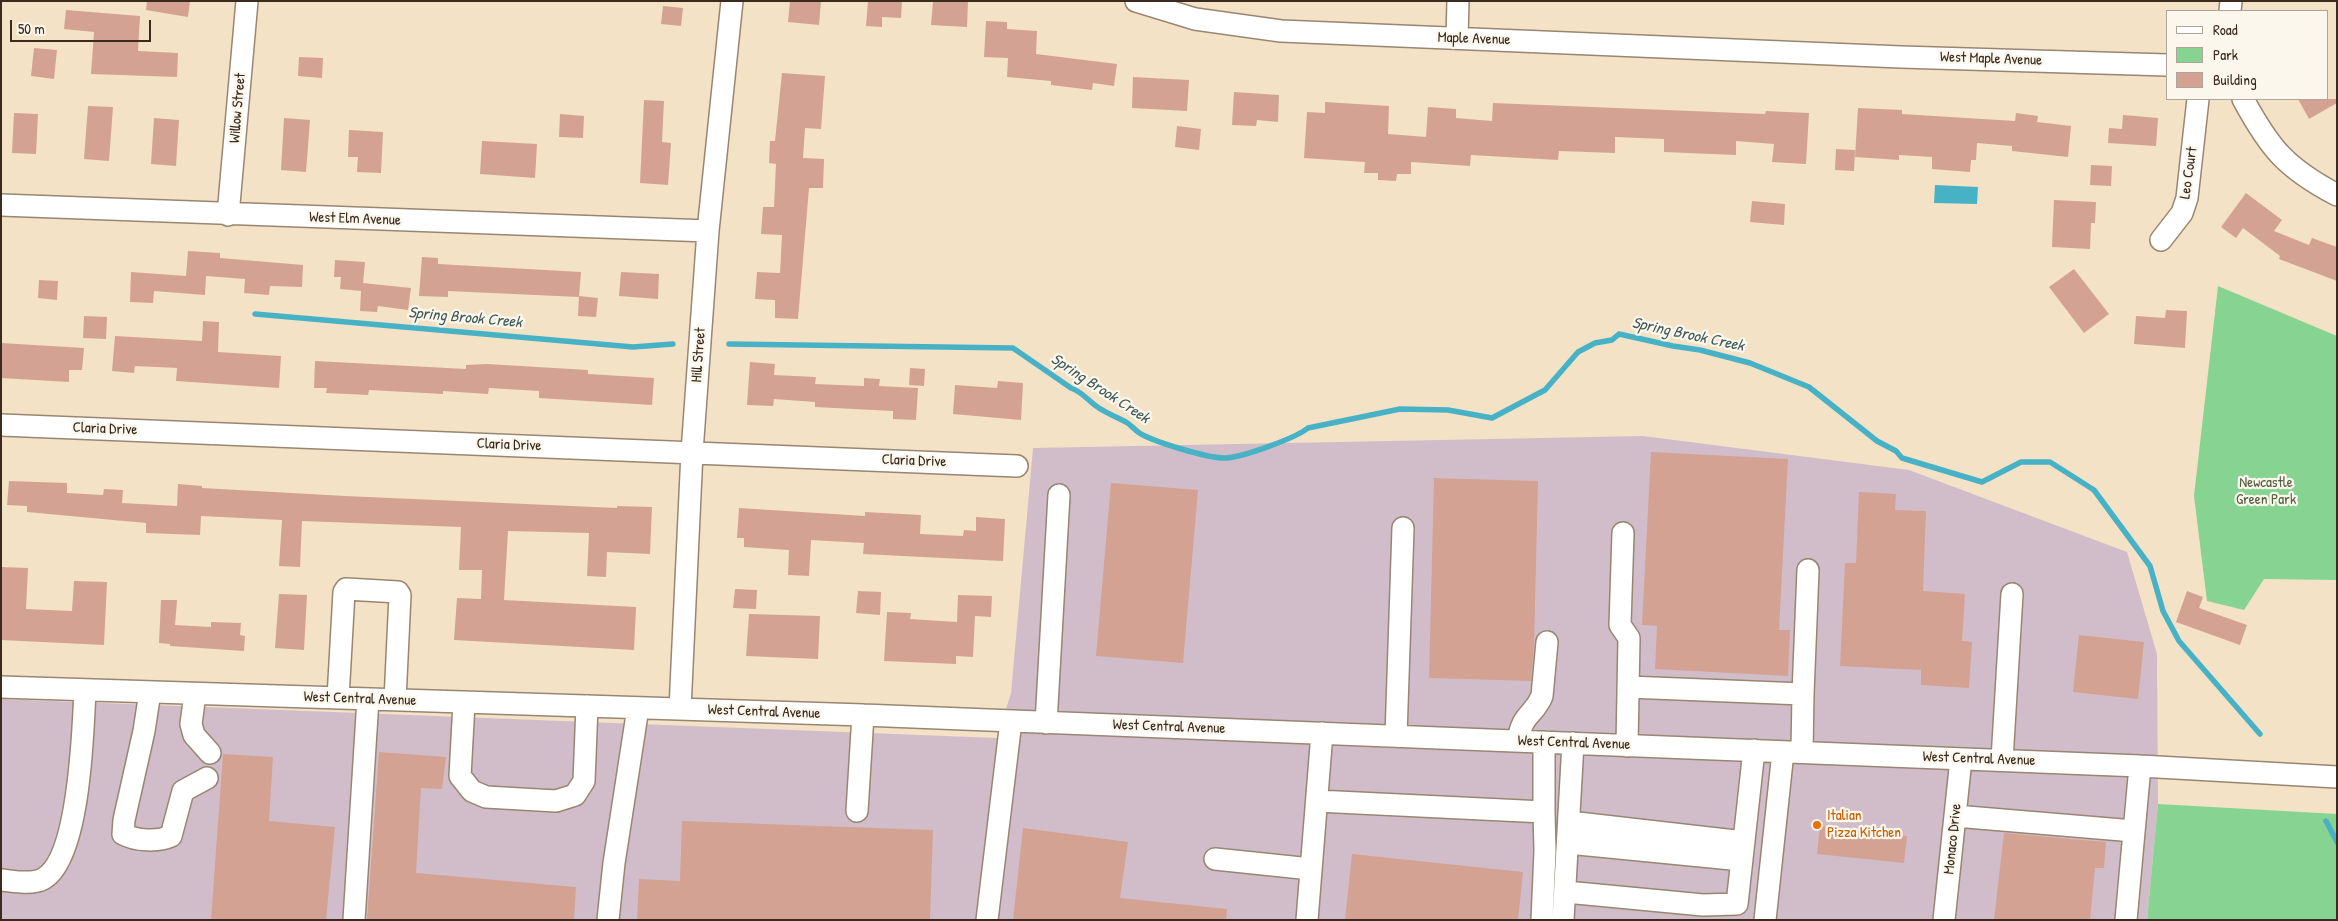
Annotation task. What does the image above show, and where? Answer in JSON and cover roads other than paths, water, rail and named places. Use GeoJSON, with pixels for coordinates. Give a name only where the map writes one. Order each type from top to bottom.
{"type":"FeatureCollection","features":[{"type":"Feature","properties":{"kind":"street","name":"Willow Street"},"geometry":{"type":"LineString","coordinates":[[228,214],[248,1]]}},
{"type":"Feature","properties":{"kind":"street","name":"Hill Street"},"geometry":{"type":"LineString","coordinates":[[680,710],[692,452],[708,231],[732,1]]}},
{"type":"Feature","properties":{"kind":"street","name":"Maple Avenue"},"geometry":{"type":"LineString","coordinates":[[1136,1],[1163,5],[1195,19],[1281,31],[1816,53]]}},
{"type":"Feature","properties":{"kind":"street"},"geometry":{"type":"LineString","coordinates":[[1457,38],[1458,1]]}},
{"type":"Feature","properties":{"kind":"street","name":"West Maple Avenue"},"geometry":{"type":"LineString","coordinates":[[1816,53],[2166,65]]}},
{"type":"Feature","properties":{"kind":"street","name":"Leo Court"},"geometry":{"type":"LineString","coordinates":[[2161,240],[2182,213],[2187,198],[2198,100]]}},
{"type":"Feature","properties":{"kind":"street"},"geometry":{"type":"LineString","coordinates":[[2244,100],[2276,152],[2306,178],[2337,195]]}},
{"type":"Feature","properties":{"kind":"street","name":"West Elm Avenue"},"geometry":{"type":"LineString","coordinates":[[1,205],[708,231]]}},
{"type":"Feature","properties":{"kind":"street","name":"Claria Drive"},"geometry":{"type":"LineString","coordinates":[[1,425],[1017,466]]}},
{"type":"Feature","properties":{"kind":"street"},"geometry":{"type":"LineString","coordinates":[[1046,722],[1060,496]]}},
{"type":"Feature","properties":{"kind":"street"},"geometry":{"type":"LineString","coordinates":[[1396,736],[1403,528]]}},
{"type":"Feature","properties":{"kind":"street"},"geometry":{"type":"LineString","coordinates":[[1623,533],[1620,625],[1629,638],[1627,746]]}},
{"type":"Feature","properties":{"kind":"street"},"geometry":{"type":"LineString","coordinates":[[1765,920],[1803,694],[1808,570]]}},
{"type":"Feature","properties":{"kind":"street"},"geometry":{"type":"LineString","coordinates":[[338,698],[344,592],[346,589],[398,592],[400,595],[395,700]]}},
{"type":"Feature","properties":{"kind":"street"},"geometry":{"type":"LineString","coordinates":[[2002,760],[2012,594]]}},
{"type":"Feature","properties":{"kind":"street"},"geometry":{"type":"LineString","coordinates":[[1518,741],[1520,726],[1539,704],[1542,696],[1547,642]]}},
{"type":"Feature","properties":{"kind":"street","name":"West Central Avenue"},"geometry":{"type":"LineString","coordinates":[[1,687],[863,715],[2002,760],[2337,776]]}},
{"type":"Feature","properties":{"kind":"street"},"geometry":{"type":"LineString","coordinates":[[1628,687],[1803,694]]}},
{"type":"Feature","properties":{"kind":"street"},"geometry":{"type":"LineString","coordinates":[[1,880],[20,882],[42,880],[55,868],[65,847],[73,819],[85,690]]}},
{"type":"Feature","properties":{"kind":"street"},"geometry":{"type":"LineString","coordinates":[[150,692],[144,731],[124,820],[124,834],[132,838],[164,839],[171,836],[183,791],[207,778]]}},
{"type":"Feature","properties":{"kind":"street"},"geometry":{"type":"LineString","coordinates":[[195,694],[191,724],[194,735],[210,753]]}},
{"type":"Feature","properties":{"kind":"street"},"geometry":{"type":"LineString","coordinates":[[354,920],[368,699]]}},
{"type":"Feature","properties":{"kind":"street"},"geometry":{"type":"LineString","coordinates":[[464,703],[460,776],[472,791],[486,797],[556,801],[575,795],[584,781],[587,706]]}},
{"type":"Feature","properties":{"kind":"street"},"geometry":{"type":"LineString","coordinates":[[608,920],[614,863],[638,708]]}},
{"type":"Feature","properties":{"kind":"street"},"geometry":{"type":"LineString","coordinates":[[858,811],[863,715]]}},
{"type":"Feature","properties":{"kind":"street"},"geometry":{"type":"LineString","coordinates":[[987,920],[1010,721]]}},
{"type":"Feature","properties":{"kind":"street"},"geometry":{"type":"LineString","coordinates":[[1307,920],[1322,734]]}},
{"type":"Feature","properties":{"kind":"street"},"geometry":{"type":"LineString","coordinates":[[1542,920],[1545,851],[1544,742]]}},
{"type":"Feature","properties":{"kind":"street"},"geometry":{"type":"LineString","coordinates":[[1563,920],[1573,743]]}},
{"type":"Feature","properties":{"kind":"street"},"geometry":{"type":"LineString","coordinates":[[1566,892],[1703,905],[1738,904],[1754,750]]}},
{"type":"Feature","properties":{"kind":"street","name":"Monaco Drive"},"geometry":{"type":"LineString","coordinates":[[1944,920],[1961,759]]}},
{"type":"Feature","properties":{"kind":"street"},"geometry":{"type":"LineString","coordinates":[[2126,920],[2140,766]]}},
{"type":"Feature","properties":{"kind":"street"},"geometry":{"type":"LineString","coordinates":[[1317,801],[1544,812]]}},
{"type":"Feature","properties":{"kind":"street"},"geometry":{"type":"LineString","coordinates":[[1955,816],[2134,831]]}},
{"type":"Feature","properties":{"kind":"street"},"geometry":{"type":"LineString","coordinates":[[1569,822],[1743,851]]}},
{"type":"Feature","properties":{"kind":"street"},"geometry":{"type":"LineString","coordinates":[[1568,843],[1743,851]]}},
{"type":"Feature","properties":{"kind":"street"},"geometry":{"type":"LineString","coordinates":[[1214,859],[1311,869]]}},
{"type":"Feature","properties":{"kind":"water"},"geometry":{"type":"Polygon","coordinates":[[[1935,185],[1978,187],[1977,204],[1934,203],[1935,185]]]}},
{"type":"Feature","properties":{"kind":"waterway","name":"Spring Brook Creek"},"geometry":{"type":"LineString","coordinates":[[255,314],[633,347],[673,344]]}},
{"type":"Feature","properties":{"kind":"waterway","name":"Spring Brook Creek"},"geometry":{"type":"LineString","coordinates":[[729,344],[1013,348],[1079,392],[1099,408],[1126,422],[1145,436],[1194,453],[1218,458],[1234,457],[1269,446],[1293,437],[1308,428],[1400,409],[1448,410],[1492,418],[1545,390],[1578,352],[1595,343],[1612,340],[1619,334],[1700,350],[1750,363],[1809,387],[1877,441],[1896,451],[1902,458],[1982,482],[2021,462],[2050,462],[2094,490],[2150,566],[2163,611],[2179,641],[2260,734]]}},
{"type":"Feature","properties":{"kind":"waterway","name":"Spring Brook Creek"},"geometry":{"type":"LineString","coordinates":[[2326,821],[2337,842]]}},
{"type":"Feature","properties":{"kind":"place","name":"Italian Pizza Kitchen"},"geometry":{"type":"Point","coordinates":[1817,825]}},
{"type":"Feature","properties":{"kind":"park label","name":"Newcastle Green Park"},"geometry":{"type":"Point","coordinates":[2266,492]}}]}
